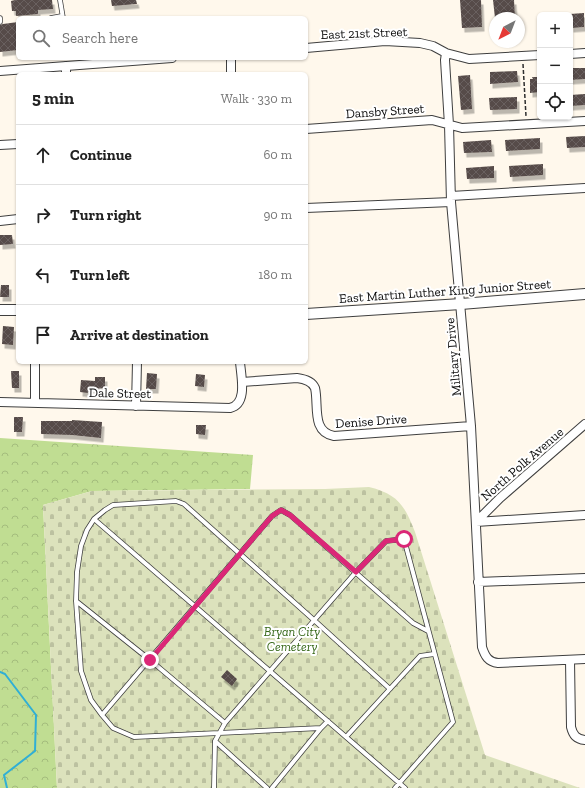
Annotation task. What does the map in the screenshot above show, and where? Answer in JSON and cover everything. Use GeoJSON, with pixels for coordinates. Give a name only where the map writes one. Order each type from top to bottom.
{"type":"FeatureCollection","features":[{"type":"Feature","properties":{"kind":"street","name":"East 21st Street"},"geometry":{"type":"LineString","coordinates":[[308,48],[385,41],[420,43],[433,46],[446,53],[469,59],[537,55]]}},
{"type":"Feature","properties":{"kind":"street","name":"Military Drive"},"geometry":{"type":"LineString","coordinates":[[446,53],[445,60],[451,199],[471,426],[482,647],[487,659],[493,663],[570,660]]}},
{"type":"Feature","properties":{"kind":"street"},"geometry":{"type":"LineString","coordinates":[[573,54],[585,53]]}},
{"type":"Feature","properties":{"kind":"street"},"geometry":{"type":"LineString","coordinates":[[0,71],[66,70],[154,60]]}},
{"type":"Feature","properties":{"kind":"street"},"geometry":{"type":"LineString","coordinates":[[231,60],[231,72]]}},
{"type":"Feature","properties":{"kind":"street","name":"Dansby Street"},"geometry":{"type":"LineString","coordinates":[[308,128],[432,120],[462,128],[585,121]]}},
{"type":"Feature","properties":{"kind":"street"},"geometry":{"type":"LineString","coordinates":[[0,145],[16,144]]}},
{"type":"Feature","properties":{"kind":"street"},"geometry":{"type":"LineString","coordinates":[[308,208],[451,199],[585,188]]}},
{"type":"Feature","properties":{"kind":"street"},"geometry":{"type":"LineString","coordinates":[[0,221],[16,219]]}},
{"type":"Feature","properties":{"kind":"street","name":"East Martin Luther King Junior Street"},"geometry":{"type":"LineString","coordinates":[[308,314],[585,294]]}},
{"type":"Feature","properties":{"kind":"street"},"geometry":{"type":"LineString","coordinates":[[0,310],[16,310]]}},
{"type":"Feature","properties":{"kind":"street"},"geometry":{"type":"LineString","coordinates":[[35,364],[35,403]]}},
{"type":"Feature","properties":{"kind":"street"},"geometry":{"type":"LineString","coordinates":[[136,406],[137,364]]}},
{"type":"Feature","properties":{"kind":"street"},"geometry":{"type":"LineString","coordinates":[[240,364],[242,382]]}},
{"type":"Feature","properties":{"kind":"street","name":"Denise Drive"},"geometry":{"type":"LineString","coordinates":[[242,382],[297,378],[309,381],[315,388],[317,421],[322,430],[329,435],[334,436],[471,426]]}},
{"type":"Feature","properties":{"kind":"street","name":"Dale Street"},"geometry":{"type":"LineString","coordinates":[[0,402],[230,408],[238,404],[241,398],[242,382]]}},
{"type":"Feature","properties":{"kind":"street","name":"North Polk Avenue"},"geometry":{"type":"LineString","coordinates":[[476,522],[500,498],[585,424]]}},
{"type":"Feature","properties":{"kind":"street"},"geometry":{"type":"LineString","coordinates":[[476,522],[585,515]]}},
{"type":"Feature","properties":{"kind":"street"},"geometry":{"type":"LineString","coordinates":[[478,582],[585,578]]}},
{"type":"Feature","properties":{"kind":"street"},"geometry":{"type":"LineString","coordinates":[[585,660],[570,660],[571,727],[572,732],[576,737],[580,740],[585,740]]}},
{"type":"Feature","properties":{"kind":"lane"},"geometry":{"type":"LineString","coordinates":[[60,0],[62,16]]}},
{"type":"Feature","properties":{"kind":"lane"},"geometry":{"type":"LineString","coordinates":[[321,728],[134,737],[113,728],[91,700],[81,671],[76,601],[77,572],[81,546],[87,530],[94,519],[113,505],[176,501],[184,504],[390,689]]}},
{"type":"Feature","properties":{"kind":"lane"},"geometry":{"type":"LineString","coordinates":[[102,715],[272,516],[281,510],[290,515],[413,623],[428,632]]}},
{"type":"Feature","properties":{"kind":"lane"},"geometry":{"type":"LineString","coordinates":[[94,519],[405,788]]}},
{"type":"Feature","properties":{"kind":"lane"},"geometry":{"type":"LineString","coordinates":[[214,788],[215,741],[226,723],[356,572],[386,541],[404,539],[453,722],[395,788]]}},
{"type":"Feature","properties":{"kind":"lane"},"geometry":{"type":"LineString","coordinates":[[76,601],[226,723]]}},
{"type":"Feature","properties":{"kind":"lane"},"geometry":{"type":"LineString","coordinates":[[346,737],[420,656],[434,654]]}},
{"type":"Feature","properties":{"kind":"lane"},"geometry":{"type":"LineString","coordinates":[[272,788],[328,721]]}},
{"type":"Feature","properties":{"kind":"lane"},"geometry":{"type":"LineString","coordinates":[[215,741],[267,788]]}},
{"type":"Feature","properties":{"kind":"path"},"geometry":{"type":"LineString","coordinates":[[523,64],[526,118]]}},
{"type":"Feature","properties":{"kind":"green space"},"geometry":{"type":"Polygon","coordinates":[[[0,438],[253,455],[250,489],[92,491],[43,505],[57,788],[0,788],[0,438]]]}},
{"type":"Feature","properties":{"kind":"green space","name":"Bryan City Cemetery"},"geometry":{"type":"Polygon","coordinates":[[[369,487],[394,497],[408,515],[415,532],[485,755],[580,788],[57,788],[43,505],[92,491],[325,489],[369,487]]]}},
{"type":"Feature","properties":{"kind":"building"},"geometry":{"type":"Polygon","coordinates":[[[52,0],[53,9],[38,10],[38,14],[16,16],[16,11],[12,11],[11,1],[52,0]]]}},
{"type":"Feature","properties":{"kind":"building"},"geometry":{"type":"Polygon","coordinates":[[[111,0],[136,0],[137,4],[112,6],[111,0]]]}},
{"type":"Feature","properties":{"kind":"building"},"geometry":{"type":"Polygon","coordinates":[[[460,0],[481,0],[482,27],[462,28],[460,0]]]}},
{"type":"Feature","properties":{"kind":"building"},"geometry":{"type":"Polygon","coordinates":[[[493,0],[514,0],[515,12],[494,12],[493,0]]]}},
{"type":"Feature","properties":{"kind":"building"},"geometry":{"type":"Polygon","coordinates":[[[584,13],[584,27],[573,28],[573,14],[584,13]]]}},
{"type":"Feature","properties":{"kind":"building"},"geometry":{"type":"Polygon","coordinates":[[[16,22],[16,50],[0,52],[0,25],[16,22]]]}},
{"type":"Feature","properties":{"kind":"building"},"geometry":{"type":"Polygon","coordinates":[[[573,68],[585,68],[585,79],[573,80],[573,68]]]}},
{"type":"Feature","properties":{"kind":"building"},"geometry":{"type":"Polygon","coordinates":[[[517,71],[518,82],[490,84],[490,72],[517,71]]]}},
{"type":"Feature","properties":{"kind":"building"},"geometry":{"type":"Polygon","coordinates":[[[470,75],[472,109],[461,110],[458,76],[470,75]]]}},
{"type":"Feature","properties":{"kind":"building"},"geometry":{"type":"Polygon","coordinates":[[[532,77],[537,77],[537,92],[530,93],[530,79],[533,79],[532,77]]]}},
{"type":"Feature","properties":{"kind":"building"},"geometry":{"type":"Polygon","coordinates":[[[585,94],[585,105],[573,106],[573,95],[585,94]]]}},
{"type":"Feature","properties":{"kind":"building"},"geometry":{"type":"Polygon","coordinates":[[[517,97],[517,109],[490,110],[489,98],[517,97]]]}},
{"type":"Feature","properties":{"kind":"building"},"geometry":{"type":"Polygon","coordinates":[[[585,136],[585,147],[567,148],[566,137],[585,136]]]}},
{"type":"Feature","properties":{"kind":"building"},"geometry":{"type":"Polygon","coordinates":[[[540,138],[540,149],[506,151],[505,140],[540,138]]]}},
{"type":"Feature","properties":{"kind":"building"},"geometry":{"type":"Polygon","coordinates":[[[491,140],[492,152],[464,153],[463,142],[491,140]]]}},
{"type":"Feature","properties":{"kind":"building"},"geometry":{"type":"Polygon","coordinates":[[[543,164],[543,175],[510,177],[509,166],[543,164]]]}},
{"type":"Feature","properties":{"kind":"building"},"geometry":{"type":"Polygon","coordinates":[[[494,166],[494,178],[467,179],[466,168],[494,166]]]}},
{"type":"Feature","properties":{"kind":"building"},"geometry":{"type":"Polygon","coordinates":[[[0,235],[12,235],[13,244],[0,245],[0,235]]]}},
{"type":"Feature","properties":{"kind":"building"},"geometry":{"type":"Polygon","coordinates":[[[1,285],[9,285],[9,297],[0,297],[1,285]]]}},
{"type":"Feature","properties":{"kind":"building"},"geometry":{"type":"Polygon","coordinates":[[[3,326],[14,327],[13,345],[2,344],[3,326]]]}},
{"type":"Feature","properties":{"kind":"building"},"geometry":{"type":"Polygon","coordinates":[[[11,371],[19,371],[19,388],[12,388],[11,371]]]}},
{"type":"Feature","properties":{"kind":"building"},"geometry":{"type":"Polygon","coordinates":[[[147,373],[157,374],[156,389],[146,389],[147,373]]]}},
{"type":"Feature","properties":{"kind":"building"},"geometry":{"type":"Polygon","coordinates":[[[196,374],[205,375],[204,387],[195,386],[196,374]]]}},
{"type":"Feature","properties":{"kind":"building"},"geometry":{"type":"Polygon","coordinates":[[[95,377],[105,377],[105,388],[89,389],[88,393],[80,392],[81,380],[95,381],[95,377]]]}},
{"type":"Feature","properties":{"kind":"building"},"geometry":{"type":"Polygon","coordinates":[[[14,417],[23,417],[22,432],[14,432],[14,417]]]}},
{"type":"Feature","properties":{"kind":"building"},"geometry":{"type":"Polygon","coordinates":[[[72,420],[102,422],[101,438],[41,434],[41,421],[72,420]]]}},
{"type":"Feature","properties":{"kind":"building"},"geometry":{"type":"Polygon","coordinates":[[[196,425],[206,425],[205,435],[196,434],[196,425]]]}},
{"type":"Feature","properties":{"kind":"building"},"geometry":{"type":"Polygon","coordinates":[[[227,670],[237,679],[232,686],[221,677],[227,670]]]}},
{"type":"Feature","properties":{"kind":"waterway"},"geometry":{"type":"LineString","coordinates":[[0,672],[5,674],[36,715],[35,751],[4,775],[7,788]]}},
{"type":"Feature","properties":{"kind":"route"},"geometry":{"type":"LineString","coordinates":[[150,660],[272,516],[281,510],[290,515],[356,572],[386,541],[404,539]]}}]}
